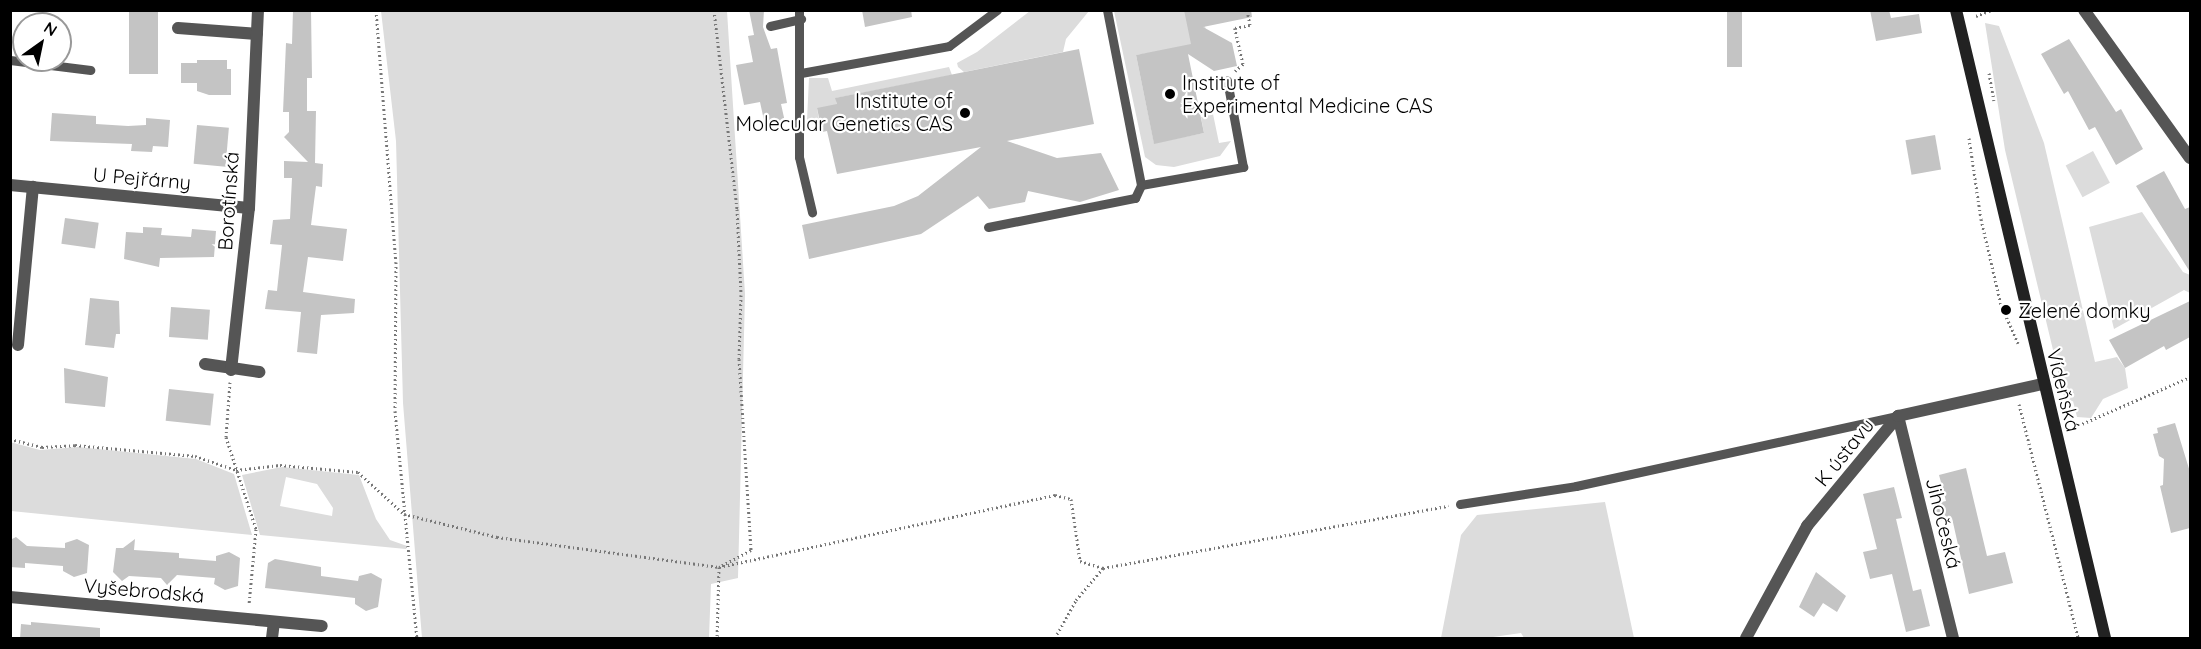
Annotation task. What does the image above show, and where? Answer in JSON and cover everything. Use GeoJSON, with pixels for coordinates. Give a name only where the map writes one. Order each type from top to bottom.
{"type":"FeatureCollection","features":[{"type":"Feature","properties":{"kind":"main road","name":"Vídeňská"},"geometry":{"type":"LineString","coordinates":[[1956,10],[2042,384],[2105,639]]}},
{"type":"Feature","properties":{"kind":"street","name":"Borotínská"},"geometry":{"type":"LineString","coordinates":[[231,369],[249,208],[258,10]]}},
{"type":"Feature","properties":{"kind":"street"},"geometry":{"type":"LineString","coordinates":[[2084,10],[2190,158]]}},
{"type":"Feature","properties":{"kind":"street"},"geometry":{"type":"LineString","coordinates":[[178,28],[257,34]]}},
{"type":"Feature","properties":{"kind":"street","name":"U Pejřárny"},"geometry":{"type":"LineString","coordinates":[[10,185],[249,208]]}},
{"type":"Feature","properties":{"kind":"street"},"geometry":{"type":"LineString","coordinates":[[18,345],[33,187]]}},
{"type":"Feature","properties":{"kind":"street"},"geometry":{"type":"LineString","coordinates":[[205,364],[259,372]]}},
{"type":"Feature","properties":{"kind":"street","name":"K ústavu"},"geometry":{"type":"LineString","coordinates":[[1746,639],[1807,526],[1898,416],[2042,384]]}},
{"type":"Feature","properties":{"kind":"street","name":"Jihočeská"},"geometry":{"type":"LineString","coordinates":[[1898,416],[1953,639]]}},
{"type":"Feature","properties":{"kind":"street","name":"Vyšebrodská"},"geometry":{"type":"LineString","coordinates":[[10,597],[321,626]]}},
{"type":"Feature","properties":{"kind":"street"},"geometry":{"type":"LineString","coordinates":[[272,639],[274,622]]}},
{"type":"Feature","properties":{"kind":"lane"},"geometry":{"type":"LineString","coordinates":[[801,73],[949,46],[997,10]]}},
{"type":"Feature","properties":{"kind":"lane"},"geometry":{"type":"LineString","coordinates":[[988,227],[1135,198],[1142,185],[1107,10]]}},
{"type":"Feature","properties":{"kind":"lane"},"geometry":{"type":"LineString","coordinates":[[770,26],[800,15],[799,157],[812,212]]}},
{"type":"Feature","properties":{"kind":"lane"},"geometry":{"type":"LineString","coordinates":[[10,60],[90,70]]}},
{"type":"Feature","properties":{"kind":"lane"},"geometry":{"type":"LineString","coordinates":[[1142,185],[1243,166],[1227,80]]}},
{"type":"Feature","properties":{"kind":"lane"},"geometry":{"type":"LineString","coordinates":[[1460,504],[1576,486],[1898,416]]}},
{"type":"Feature","properties":{"kind":"path"},"geometry":{"type":"LineString","coordinates":[[376,10],[392,183],[395,411],[417,639]]}},
{"type":"Feature","properties":{"kind":"path"},"geometry":{"type":"LineString","coordinates":[[714,10],[737,208],[739,359],[751,550],[718,567]]}},
{"type":"Feature","properties":{"kind":"path"},"geometry":{"type":"LineString","coordinates":[[1227,80],[1243,64],[1235,28],[1250,25],[1247,10]]}},
{"type":"Feature","properties":{"kind":"path"},"geometry":{"type":"LineString","coordinates":[[1976,16],[1992,10]]}},
{"type":"Feature","properties":{"kind":"path"},"geometry":{"type":"LineString","coordinates":[[1969,135],[2004,311],[2020,347]]}},
{"type":"Feature","properties":{"kind":"path"},"geometry":{"type":"LineString","coordinates":[[231,369],[226,437],[256,530],[248,618]]}},
{"type":"Feature","properties":{"kind":"path"},"geometry":{"type":"LineString","coordinates":[[2065,418],[2068,430],[2087,425],[2190,377]]}},
{"type":"Feature","properties":{"kind":"path"},"geometry":{"type":"LineString","coordinates":[[2018,389],[2019,410],[2078,639]]}},
{"type":"Feature","properties":{"kind":"path"},"geometry":{"type":"LineString","coordinates":[[10,439],[42,447],[75,445],[195,456],[236,471],[280,465],[358,472],[404,514],[497,537],[718,567],[1055,495],[1071,500],[1080,561],[1103,568],[1460,504]]}},
{"type":"Feature","properties":{"kind":"path"},"geometry":{"type":"LineString","coordinates":[[717,639],[718,567]]}},
{"type":"Feature","properties":{"kind":"path"},"geometry":{"type":"LineString","coordinates":[[1055,639],[1076,600],[1103,568]]}},
{"type":"Feature","properties":{"kind":"shaded area"},"geometry":{"type":"Polygon","coordinates":[[[381,11],[727,11],[745,294],[738,578],[711,584],[709,638],[422,638],[403,403],[396,141],[381,11]]]}},
{"type":"Feature","properties":{"kind":"shaded area"},"geometry":{"type":"Polygon","coordinates":[[[1030,11],[1089,11],[1066,39],[1063,52],[964,72],[958,67],[957,63],[977,52],[1030,11]]]}},
{"type":"Feature","properties":{"kind":"shaded area"},"geometry":{"type":"Polygon","coordinates":[[[1114,11],[1184,11],[1205,26],[1209,44],[1136,55],[1154,143],[1204,133],[1201,117],[1213,114],[1219,143],[1231,141],[1220,156],[1174,167],[1156,165],[1145,157],[1114,11]]]}},
{"type":"Feature","properties":{"kind":"shaded area"},"geometry":{"type":"Polygon","coordinates":[[[1985,23],[1999,26],[2044,143],[2095,362],[2117,357],[2125,368],[2128,388],[2103,399],[2091,418],[2077,417],[2073,401],[2066,404],[2005,150],[1985,23]]]}},
{"type":"Feature","properties":{"kind":"shaded area"},"geometry":{"type":"Polygon","coordinates":[[[949,67],[952,75],[836,98],[839,118],[817,108],[819,120],[807,120],[809,78],[828,78],[832,91],[949,67]]]}},
{"type":"Feature","properties":{"kind":"shaded area"},"geometry":{"type":"Polygon","coordinates":[[[2093,151],[2110,183],[2083,197],[2066,166],[2093,151]]]}},
{"type":"Feature","properties":{"kind":"shaded area"},"geometry":{"type":"Polygon","coordinates":[[[2142,212],[2183,272],[2190,275],[2190,293],[2184,290],[2114,329],[2089,227],[2142,212]]]}},
{"type":"Feature","properties":{"kind":"shaded area"},"geometry":{"type":"Polygon","coordinates":[[[10,442],[40,450],[78,447],[196,459],[234,474],[252,535],[11,511],[10,442]]]}},
{"type":"Feature","properties":{"kind":"shaded area"},"geometry":{"type":"Polygon","coordinates":[[[282,467],[359,475],[376,519],[390,540],[407,546],[406,549],[260,535],[242,475],[282,467]],[[286,477],[280,506],[332,516],[333,508],[317,484],[286,477]]]}},
{"type":"Feature","properties":{"kind":"shaded area"},"geometry":{"type":"Polygon","coordinates":[[[1605,502],[1634,638],[1524,638],[1521,633],[1486,638],[1441,638],[1461,535],[1477,515],[1605,502]]]}},
{"type":"Feature","properties":{"kind":"building"},"geometry":{"type":"Polygon","coordinates":[[[129,10],[158,10],[158,74],[129,74],[129,10]]]}},
{"type":"Feature","properties":{"kind":"building"},"geometry":{"type":"Polygon","coordinates":[[[293,10],[311,10],[312,78],[307,78],[307,111],[316,111],[315,163],[323,164],[322,187],[316,186],[311,225],[347,229],[343,261],[308,257],[303,292],[355,299],[354,313],[321,315],[317,354],[297,352],[301,312],[265,309],[268,290],[277,291],[282,245],[270,244],[273,220],[290,219],[292,178],[284,178],[284,161],[308,162],[284,137],[289,132],[289,112],[283,112],[286,43],[292,44],[293,10]]]}},
{"type":"Feature","properties":{"kind":"building"},"geometry":{"type":"Polygon","coordinates":[[[749,10],[764,10],[763,27],[771,49],[777,48],[787,103],[781,104],[785,122],[765,125],[760,102],[744,105],[736,65],[753,62],[748,36],[754,35],[749,10]]]}},
{"type":"Feature","properties":{"kind":"building"},"geometry":{"type":"Polygon","coordinates":[[[862,10],[911,10],[912,17],[865,27],[862,10]]]}},
{"type":"Feature","properties":{"kind":"building","name":"Institute of Experimental Medicine CAS"},"geometry":{"type":"Polygon","coordinates":[[[1184,10],[1251,10],[1252,17],[1203,27],[1232,43],[1237,66],[1214,71],[1188,54],[1204,133],[1154,144],[1136,55],[1191,44],[1184,10]]]}},
{"type":"Feature","properties":{"kind":"building"},"geometry":{"type":"Polygon","coordinates":[[[1727,10],[1742,10],[1742,67],[1727,67],[1727,10]]]}},
{"type":"Feature","properties":{"kind":"building"},"geometry":{"type":"Polygon","coordinates":[[[1870,10],[1889,10],[1891,18],[1919,14],[1922,33],[1876,41],[1870,10]]]}},
{"type":"Feature","properties":{"kind":"building"},"geometry":{"type":"Polygon","coordinates":[[[2069,39],[2116,112],[2121,109],[2143,149],[2116,165],[2095,127],[2089,130],[2068,91],[2064,94],[2041,54],[2069,39]]]}},
{"type":"Feature","properties":{"kind":"building"},"geometry":{"type":"Polygon","coordinates":[[[1079,49],[1094,124],[1007,141],[1057,158],[1101,153],[1119,190],[1080,202],[1028,191],[1025,202],[989,209],[978,196],[921,234],[809,259],[802,225],[894,206],[918,196],[981,147],[837,174],[827,131],[822,132],[817,108],[837,104],[835,98],[1079,49]]]}},
{"type":"Feature","properties":{"kind":"building"},"geometry":{"type":"Polygon","coordinates":[[[197,60],[227,60],[227,69],[231,69],[231,95],[209,95],[197,91],[197,83],[181,83],[181,63],[197,63],[197,60]]]}},
{"type":"Feature","properties":{"kind":"building"},"geometry":{"type":"Polygon","coordinates":[[[52,113],[96,116],[96,124],[128,126],[146,125],[146,118],[170,120],[168,147],[153,146],[152,152],[131,151],[132,144],[50,141],[52,113]]]}},
{"type":"Feature","properties":{"kind":"building"},"geometry":{"type":"Polygon","coordinates":[[[197,125],[229,128],[225,167],[194,164],[197,125]]]}},
{"type":"Feature","properties":{"kind":"building"},"geometry":{"type":"Polygon","coordinates":[[[1935,135],[1941,169],[1912,175],[1905,140],[1935,135]]]}},
{"type":"Feature","properties":{"kind":"building"},"geometry":{"type":"Polygon","coordinates":[[[2164,171],[2185,209],[2190,207],[2190,272],[2136,186],[2164,171]]]}},
{"type":"Feature","properties":{"kind":"building"},"geometry":{"type":"Polygon","coordinates":[[[65,218],[99,223],[95,248],[61,244],[65,218]]]}},
{"type":"Feature","properties":{"kind":"building"},"geometry":{"type":"Polygon","coordinates":[[[143,227],[162,228],[161,235],[191,237],[192,229],[216,231],[214,257],[160,258],[159,267],[124,259],[126,232],[143,233],[143,227]]]}},
{"type":"Feature","properties":{"kind":"building"},"geometry":{"type":"Polygon","coordinates":[[[90,298],[119,301],[120,334],[116,334],[114,348],[85,345],[90,298]]]}},
{"type":"Feature","properties":{"kind":"building"},"geometry":{"type":"Polygon","coordinates":[[[2190,301],[2190,337],[2166,350],[2164,346],[2125,368],[2109,340],[2190,301]]]}},
{"type":"Feature","properties":{"kind":"building"},"geometry":{"type":"Polygon","coordinates":[[[171,307],[210,310],[208,340],[169,337],[171,307]]]}},
{"type":"Feature","properties":{"kind":"building"},"geometry":{"type":"Polygon","coordinates":[[[64,368],[108,377],[105,407],[65,403],[64,368]]]}},
{"type":"Feature","properties":{"kind":"building"},"geometry":{"type":"Polygon","coordinates":[[[169,389],[214,394],[210,426],[166,421],[169,389]]]}},
{"type":"Feature","properties":{"kind":"building"},"geometry":{"type":"Polygon","coordinates":[[[2175,423],[2190,472],[2190,528],[2171,533],[2160,486],[2163,485],[2164,459],[2159,456],[2153,434],[2158,433],[2157,428],[2175,423]]]}},
{"type":"Feature","properties":{"kind":"building"},"geometry":{"type":"Polygon","coordinates":[[[1966,468],[1987,556],[2005,552],[2013,583],[1969,594],[1952,518],[1937,522],[1933,504],[1946,501],[1939,475],[1966,468]]]}},
{"type":"Feature","properties":{"kind":"building"},"geometry":{"type":"Polygon","coordinates":[[[1894,487],[1902,518],[1896,519],[1913,591],[1921,589],[1930,626],[1906,632],[1892,574],[1870,579],[1863,552],[1877,549],[1863,494],[1894,487]]]}},
{"type":"Feature","properties":{"kind":"building"},"geometry":{"type":"Polygon","coordinates":[[[16,537],[27,546],[65,548],[65,543],[77,539],[89,545],[87,573],[74,577],[63,571],[63,566],[25,563],[25,568],[10,567],[10,540],[16,537]]]}},
{"type":"Feature","properties":{"kind":"building"},"geometry":{"type":"Polygon","coordinates":[[[135,539],[134,550],[179,553],[179,558],[216,561],[216,556],[229,552],[240,558],[238,586],[225,590],[214,584],[215,578],[177,575],[167,585],[161,578],[129,576],[122,581],[113,572],[116,548],[123,548],[135,539]]]}},
{"type":"Feature","properties":{"kind":"building"},"geometry":{"type":"Polygon","coordinates":[[[275,559],[321,567],[321,576],[358,581],[359,576],[371,573],[382,579],[378,607],[366,611],[355,604],[355,598],[265,588],[268,563],[275,559]]]}},
{"type":"Feature","properties":{"kind":"building"},"geometry":{"type":"Polygon","coordinates":[[[1816,572],[1846,596],[1837,612],[1823,603],[1814,617],[1799,607],[1816,572]]]}},
{"type":"Feature","properties":{"kind":"building"},"geometry":{"type":"Polygon","coordinates":[[[31,622],[100,628],[100,639],[20,639],[21,624],[31,625],[31,622]]]}},
{"type":"Feature","properties":{"kind":"place","name":"Institute of Experimental Medicine CAS"},"geometry":{"type":"Point","coordinates":[1170,94]}},
{"type":"Feature","properties":{"kind":"place","name":"Institute of Molecular Genetics CAS"},"geometry":{"type":"Point","coordinates":[965,113]}},
{"type":"Feature","properties":{"kind":"place","name":"Zelené domky"},"geometry":{"type":"Point","coordinates":[2006,310]}}]}
